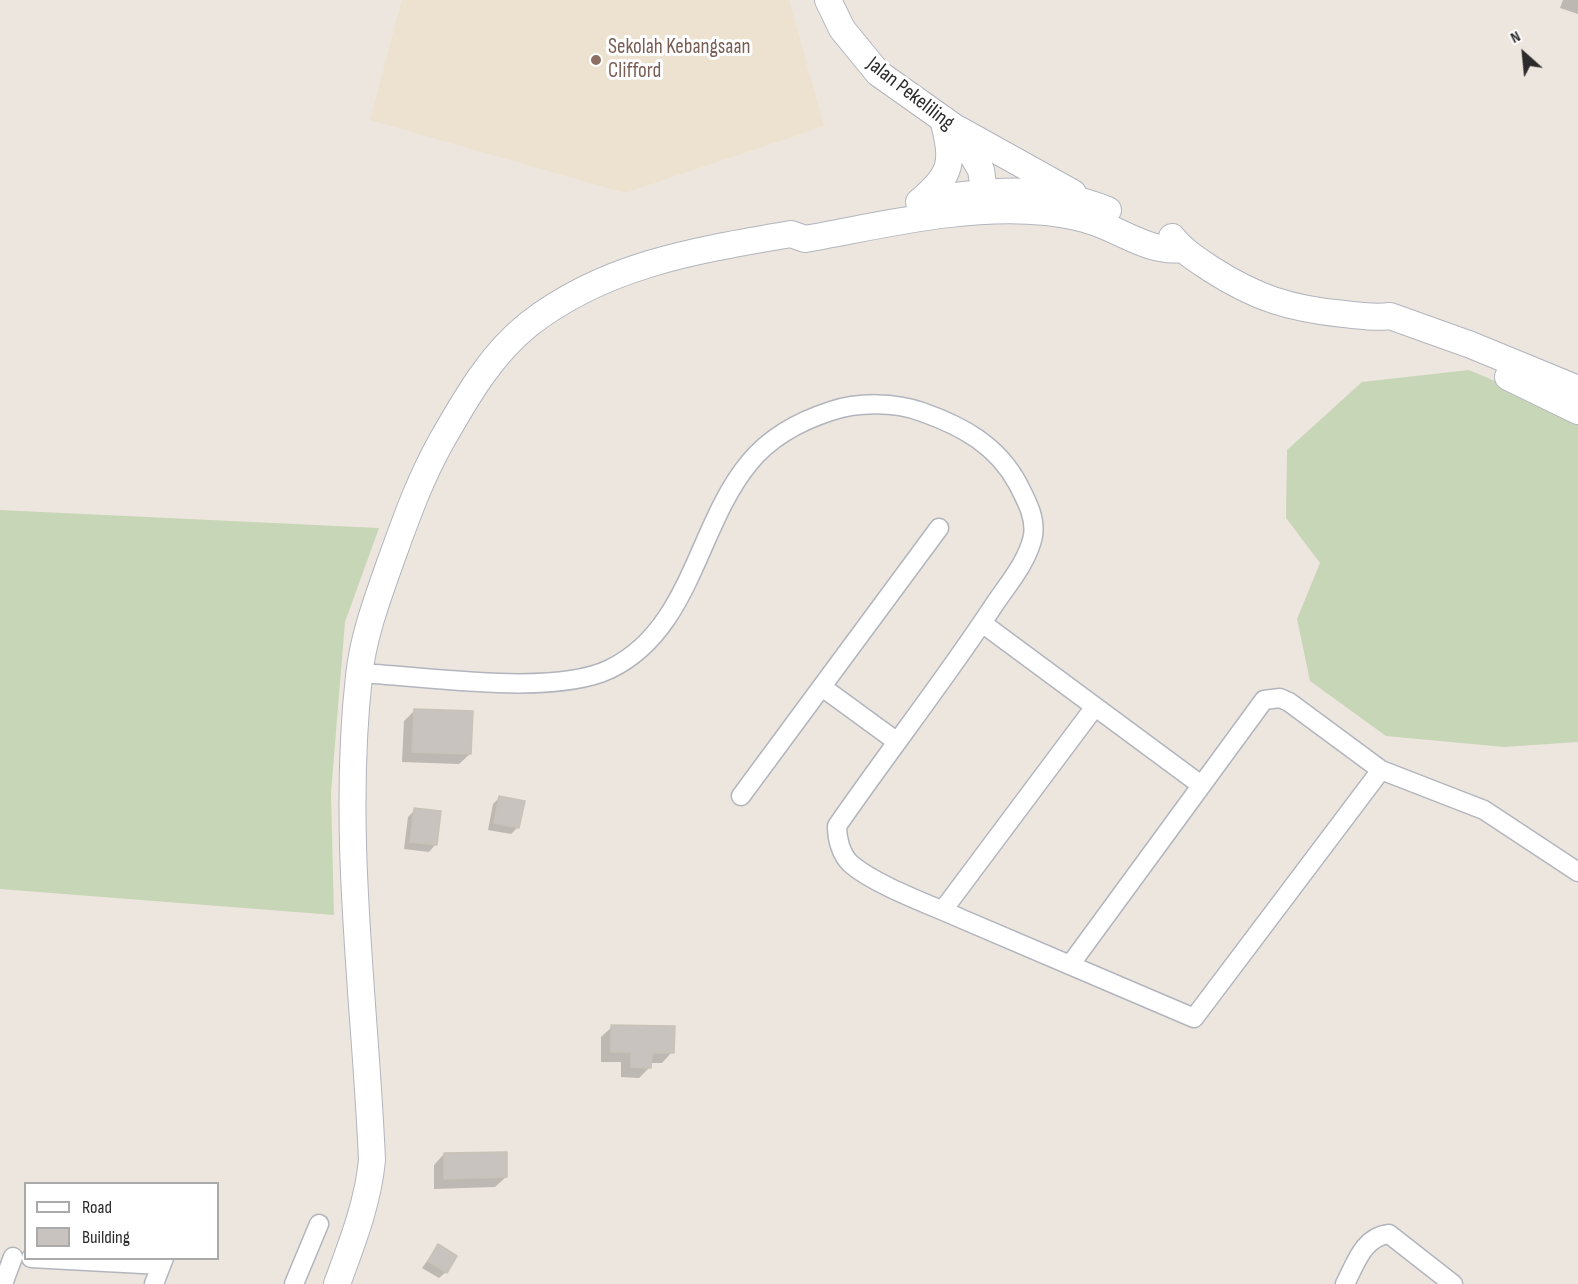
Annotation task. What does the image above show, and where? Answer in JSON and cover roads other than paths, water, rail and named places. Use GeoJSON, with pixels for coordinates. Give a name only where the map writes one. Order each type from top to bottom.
{"type":"FeatureCollection","features":[{"type":"Feature","properties":{"kind":"street","name":"Jalan Pekeliling"},"geometry":{"type":"LineString","coordinates":[[828,0],[843,29],[878,73],[950,124],[981,170],[984,191]]}},
{"type":"Feature","properties":{"kind":"street"},"geometry":{"type":"LineString","coordinates":[[919,202],[940,184],[949,161],[950,124],[1091,204],[1172,236],[1181,249],[1233,283],[1259,296],[1303,310],[1378,318],[1390,316],[1470,345],[1578,389]]}},
{"type":"Feature","properties":{"kind":"street"},"geometry":{"type":"LineString","coordinates":[[791,234],[803,224],[984,191],[1043,193],[1091,204]]}},
{"type":"Feature","properties":{"kind":"street"},"geometry":{"type":"LineString","coordinates":[[984,191],[1010,210]]}},
{"type":"Feature","properties":{"kind":"street"},"geometry":{"type":"LineString","coordinates":[[952,213],[984,191]]}},
{"type":"Feature","properties":{"kind":"street"},"geometry":{"type":"LineString","coordinates":[[337,1284],[370,1186],[372,1160],[351,850],[359,674],[372,614],[419,482],[465,399],[506,344],[531,323],[572,296],[638,266],[688,252],[791,234],[805,239],[952,213],[1010,210],[1047,212],[1090,220],[1164,251],[1181,249]]}},
{"type":"Feature","properties":{"kind":"street"},"geometry":{"type":"LineString","coordinates":[[1378,318],[1384,327],[1497,372],[1578,411]]}},
{"type":"Feature","properties":{"kind":"street"},"geometry":{"type":"LineString","coordinates":[[359,674],[521,684],[564,681],[608,670],[645,644],[664,620],[681,595],[734,484],[760,451],[810,417],[840,408],[875,405],[911,408],[973,434],[997,453],[1024,495],[1034,519],[1029,549],[982,623],[837,826],[837,839],[849,862],[864,873],[943,910],[1194,1018],[1381,770]]}},
{"type":"Feature","properties":{"kind":"street"},"geometry":{"type":"LineString","coordinates":[[741,796],[939,528]]}},
{"type":"Feature","properties":{"kind":"street"},"geometry":{"type":"LineString","coordinates":[[982,623],[1201,785]]}},
{"type":"Feature","properties":{"kind":"street"},"geometry":{"type":"LineString","coordinates":[[822,687],[896,741]]}},
{"type":"Feature","properties":{"kind":"street"},"geometry":{"type":"LineString","coordinates":[[1070,965],[1259,705],[1271,699],[1289,702],[1381,770],[1485,810],[1578,872]]}},
{"type":"Feature","properties":{"kind":"street"},"geometry":{"type":"LineString","coordinates":[[943,910],[1094,708]]}},
{"type":"Feature","properties":{"kind":"street"},"geometry":{"type":"LineString","coordinates":[[294,1284],[319,1224]]}},
{"type":"Feature","properties":{"kind":"street"},"geometry":{"type":"LineString","coordinates":[[1345,1284],[1367,1243],[1376,1235],[1389,1234],[1453,1284]]}},
{"type":"Feature","properties":{"kind":"street"},"geometry":{"type":"LineString","coordinates":[[3,1284],[17,1258]]}},
{"type":"Feature","properties":{"kind":"street"},"geometry":{"type":"LineString","coordinates":[[90,1260],[163,1262],[154,1284]]}},
{"type":"Feature","properties":{"kind":"place","name":"Sekolah Kebangsaan Clifford"},"geometry":{"type":"Point","coordinates":[596,60]}}]}
